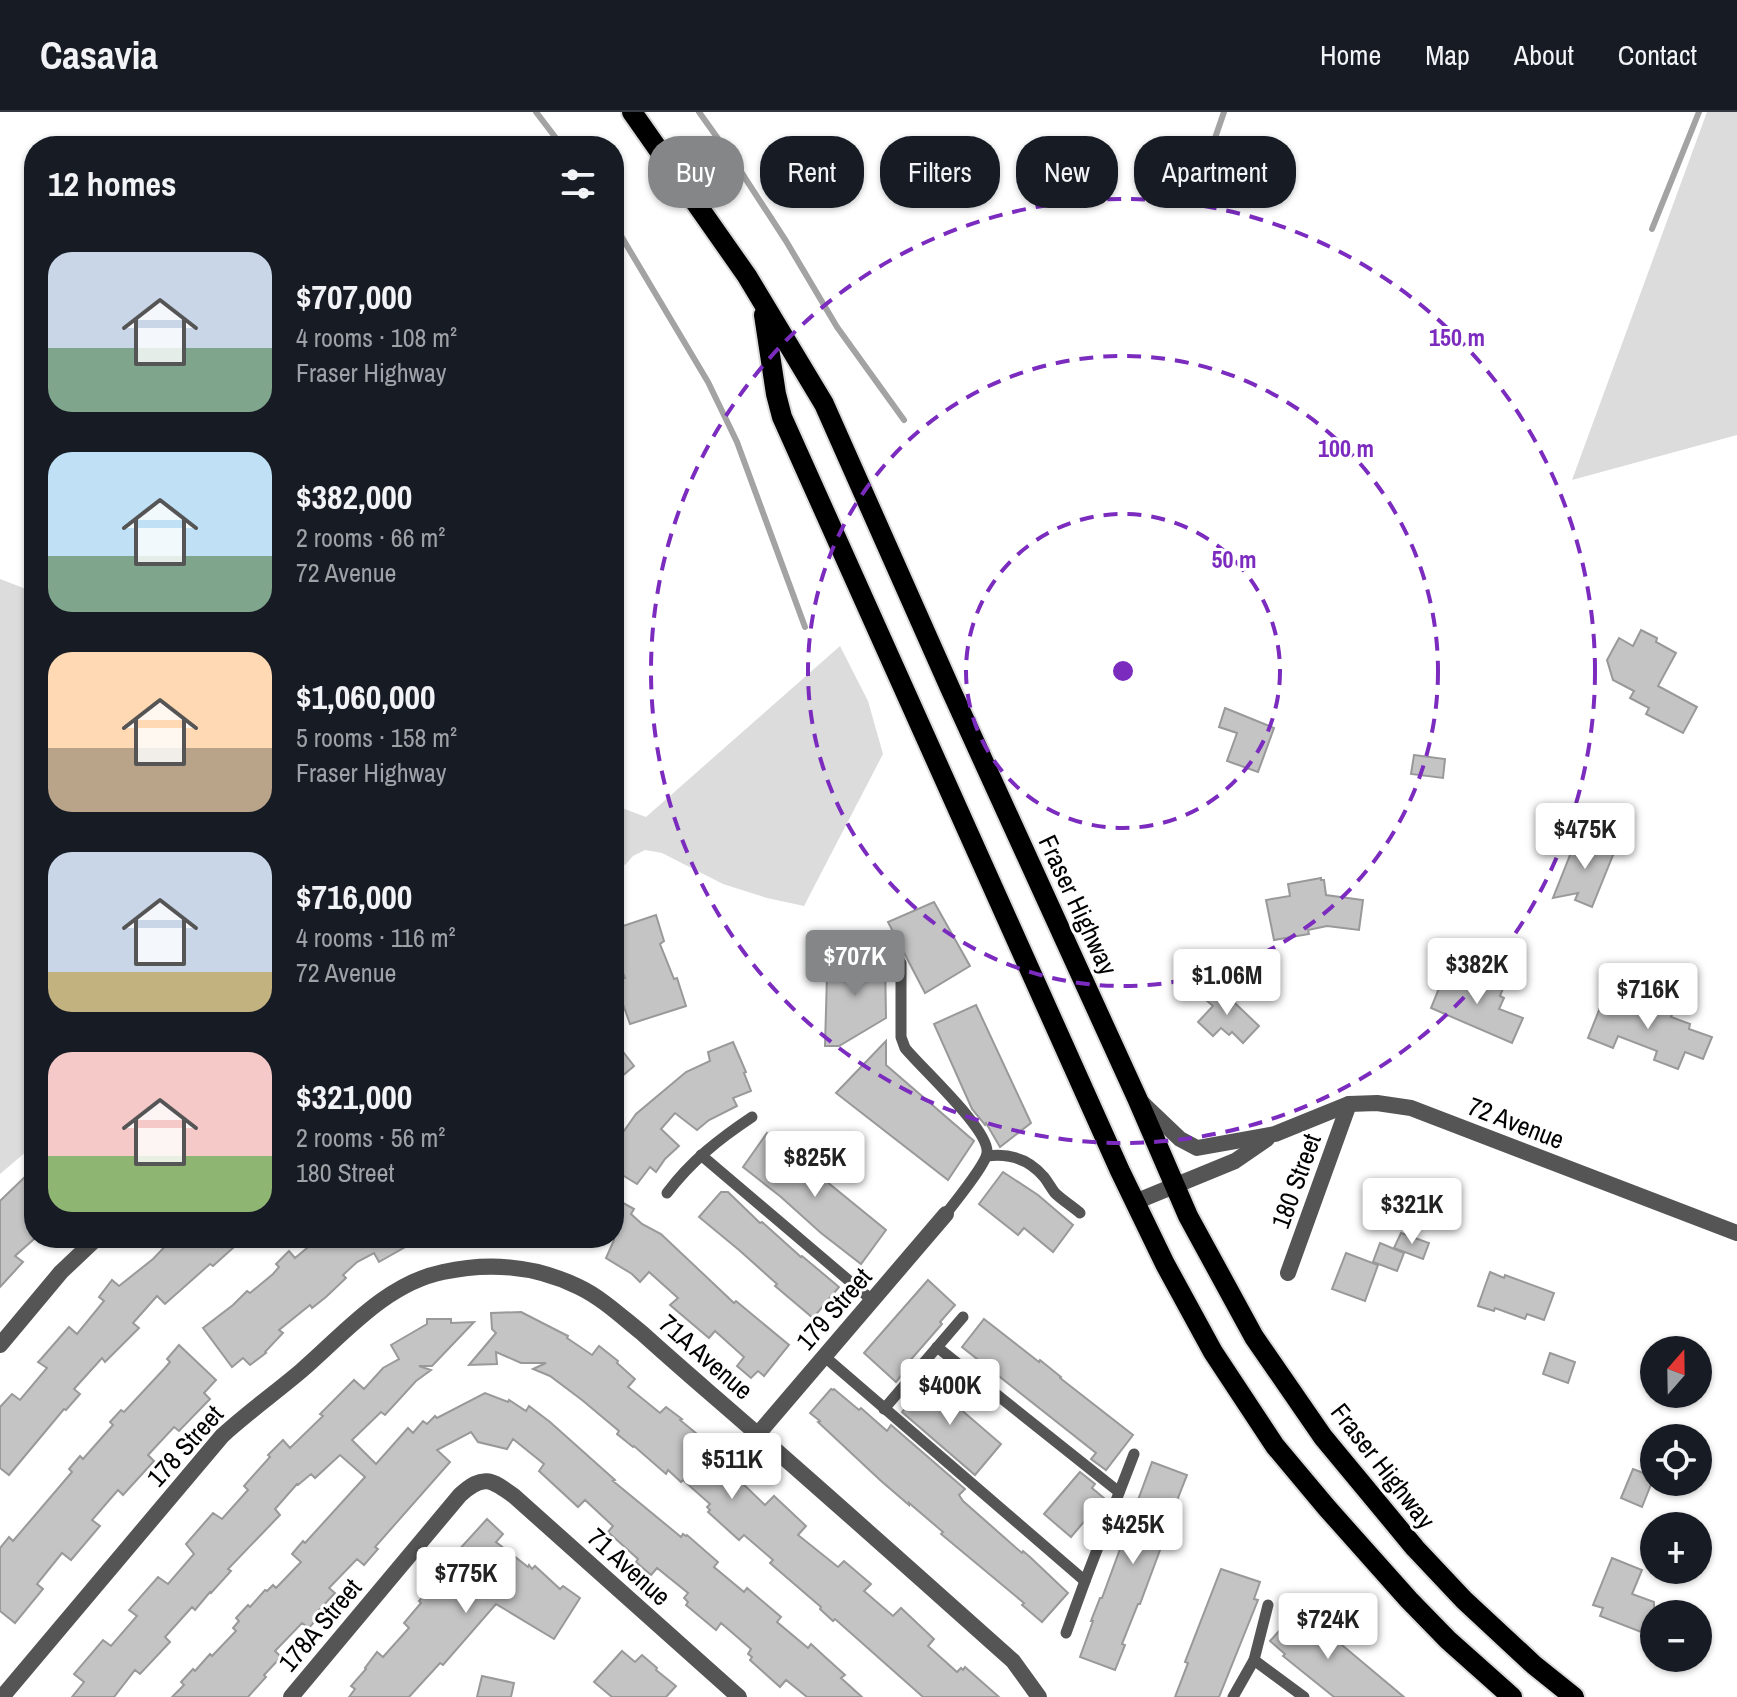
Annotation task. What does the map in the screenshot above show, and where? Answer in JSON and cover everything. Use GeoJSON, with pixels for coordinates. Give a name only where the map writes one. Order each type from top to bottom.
{"type":"FeatureCollection","features":[{"type":"Feature","properties":{"kind":"main road","name":"Fraser Highway"},"geometry":{"type":"LineString","coordinates":[[632,112],[747,276],[824,404],[1188,1216],[1254,1337],[1323,1437],[1415,1548],[1464,1600],[1534,1665],[1574,1697]]}},
{"type":"Feature","properties":{"kind":"main road","name":"Fraser Highway"},"geometry":{"type":"LineString","coordinates":[[747,276],[764,315],[782,417],[1165,1264],[1213,1352],[1275,1446],[1399,1590],[1448,1640],[1512,1697]]}},
{"type":"Feature","properties":{"kind":"street","name":"72 Avenue"},"geometry":{"type":"LineString","coordinates":[[1137,1098],[1180,1139],[1197,1148],[1275,1134],[1349,1104],[1377,1103],[1411,1108],[1737,1233]]}},
{"type":"Feature","properties":{"kind":"street","name":"180 Street"},"geometry":{"type":"LineString","coordinates":[[1288,1273],[1349,1104]]}},
{"type":"Feature","properties":{"kind":"street","name":"72 Avenue"},"geometry":{"type":"LineString","coordinates":[[1135,1202],[1235,1161],[1275,1134]]}},
{"type":"Feature","properties":{"kind":"street","name":"179 Street"},"geometry":{"type":"LineString","coordinates":[[758,1434],[946,1214]]}},
{"type":"Feature","properties":{"kind":"street"},"geometry":{"type":"LineString","coordinates":[[0,1345],[61,1272],[86,1248]]}},
{"type":"Feature","properties":{"kind":"street","name":"71A Avenue"},"geometry":{"type":"LineString","coordinates":[[441,1272],[486,1266],[518,1268],[580,1287],[615,1310],[1013,1661],[1039,1697]]}},
{"type":"Feature","properties":{"kind":"street","name":"178 Street"},"geometry":{"type":"LineString","coordinates":[[2,1697],[222,1436],[374,1306],[405,1285],[441,1272]]}},
{"type":"Feature","properties":{"kind":"street","name":"178A Street"},"geometry":{"type":"LineString","coordinates":[[291,1697],[460,1495],[483,1480]]}},
{"type":"Feature","properties":{"kind":"street","name":"71 Avenue"},"geometry":{"type":"LineString","coordinates":[[483,1480],[498,1484],[514,1496],[739,1697]]}},
{"type":"Feature","properties":{"kind":"lane"},"geometry":{"type":"LineString","coordinates":[[880,940],[901,963],[901,1037],[905,1048],[977,1127],[987,1143],[987,1156],[946,1214]]}},
{"type":"Feature","properties":{"kind":"lane"},"geometry":{"type":"LineString","coordinates":[[667,1193],[684,1170],[719,1139],[752,1117]]}},
{"type":"Feature","properties":{"kind":"lane"},"geometry":{"type":"LineString","coordinates":[[987,1156],[1002,1154],[1033,1166],[1055,1193],[1080,1213]]}},
{"type":"Feature","properties":{"kind":"lane"},"geometry":{"type":"LineString","coordinates":[[701,1155],[873,1301]]}},
{"type":"Feature","properties":{"kind":"lane"},"geometry":{"type":"LineString","coordinates":[[884,1409],[963,1317]]}},
{"type":"Feature","properties":{"kind":"lane"},"geometry":{"type":"LineString","coordinates":[[937,1347],[1119,1492]]}},
{"type":"Feature","properties":{"kind":"lane"},"geometry":{"type":"LineString","coordinates":[[825,1357],[1085,1581]]}},
{"type":"Feature","properties":{"kind":"lane"},"geometry":{"type":"LineString","coordinates":[[1066,1633],[1134,1454]]}},
{"type":"Feature","properties":{"kind":"lane"},"geometry":{"type":"LineString","coordinates":[[1233,1697],[1254,1660],[1268,1605]]}},
{"type":"Feature","properties":{"kind":"lane"},"geometry":{"type":"LineString","coordinates":[[1254,1660],[1304,1697]]}},
{"type":"Feature","properties":{"kind":"shaded area"},"geometry":{"type":"Polygon","coordinates":[[[1707,112],[1737,112],[1737,435],[1572,480],[1707,112]]]}},
{"type":"Feature","properties":{"kind":"shaded area"},"geometry":{"type":"Polygon","coordinates":[[[0,579],[24,588],[24,1154],[0,1174],[0,579]]]}},
{"type":"Feature","properties":{"kind":"shaded area"},"geometry":{"type":"Polygon","coordinates":[[[840,646],[868,701],[883,754],[804,906],[723,884],[662,853],[645,850],[624,865],[624,809],[646,817],[840,646]]]}},
{"type":"Feature","properties":{"kind":"building"},"geometry":{"type":"Polygon","coordinates":[[[1641,630],[1676,653],[1658,686],[1697,707],[1683,733],[1646,714],[1649,708],[1630,698],[1634,691],[1613,680],[1607,660],[1619,638],[1633,646],[1641,630]]]}},
{"type":"Feature","properties":{"kind":"building"},"geometry":{"type":"Polygon","coordinates":[[[1225,708],[1274,728],[1258,772],[1227,761],[1237,733],[1219,727],[1225,708]]]}},
{"type":"Feature","properties":{"kind":"building"},"geometry":{"type":"Polygon","coordinates":[[[1414,755],[1445,759],[1443,778],[1411,774],[1414,755]]]}},
{"type":"Feature","properties":{"kind":"building"},"geometry":{"type":"Polygon","coordinates":[[[1578,835],[1615,850],[1592,907],[1575,900],[1578,893],[1553,898],[1578,835]]]}},
{"type":"Feature","properties":{"kind":"building"},"geometry":{"type":"Polygon","coordinates":[[[1321,878],[1326,895],[1363,900],[1359,930],[1327,926],[1308,930],[1309,934],[1274,940],[1266,900],[1290,896],[1288,884],[1321,878]]]}},
{"type":"Feature","properties":{"kind":"building"},"geometry":{"type":"Polygon","coordinates":[[[934,902],[970,966],[925,993],[888,922],[934,902]]]}},
{"type":"Feature","properties":{"kind":"building"},"geometry":{"type":"Polygon","coordinates":[[[656,915],[664,941],[660,944],[674,979],[677,978],[686,1006],[630,1024],[624,1007],[624,926],[656,915]]]}},
{"type":"Feature","properties":{"kind":"building"},"geometry":{"type":"Polygon","coordinates":[[[836,955],[885,957],[886,1018],[839,1046],[825,1046],[827,974],[835,974],[836,955]]]}},
{"type":"Feature","properties":{"kind":"building"},"geometry":{"type":"Polygon","coordinates":[[[1471,974],[1504,986],[1500,996],[1504,998],[1499,1009],[1523,1018],[1512,1043],[1431,1008],[1444,976],[1466,985],[1471,974]]]}},
{"type":"Feature","properties":{"kind":"building"},"geometry":{"type":"Polygon","coordinates":[[[1218,987],[1259,1026],[1243,1043],[1232,1032],[1229,1035],[1221,1028],[1213,1036],[1198,1022],[1213,1006],[1206,1000],[1218,987]]]}},
{"type":"Feature","properties":{"kind":"building"},"geometry":{"type":"Polygon","coordinates":[[[1605,995],[1649,1012],[1653,1002],[1674,1010],[1671,1017],[1690,1024],[1689,1029],[1712,1037],[1703,1059],[1685,1052],[1678,1069],[1654,1060],[1657,1051],[1618,1036],[1613,1048],[1588,1038],[1605,995]]]}},
{"type":"Feature","properties":{"kind":"building"},"geometry":{"type":"Polygon","coordinates":[[[976,1005],[1031,1123],[1000,1147],[986,1123],[972,1109],[934,1024],[976,1005]]]}},
{"type":"Feature","properties":{"kind":"building"},"geometry":{"type":"Polygon","coordinates":[[[886,1041],[886,1065],[974,1141],[948,1180],[836,1093],[886,1041]]]}},
{"type":"Feature","properties":{"kind":"building"},"geometry":{"type":"Polygon","coordinates":[[[733,1042],[751,1091],[733,1098],[737,1106],[709,1120],[697,1130],[675,1113],[661,1129],[679,1146],[656,1172],[650,1167],[637,1184],[624,1176],[624,1131],[636,1114],[686,1072],[710,1061],[708,1052],[733,1042]]]}},
{"type":"Feature","properties":{"kind":"building"},"geometry":{"type":"Polygon","coordinates":[[[624,1053],[634,1066],[624,1074],[624,1053]]]}},
{"type":"Feature","properties":{"kind":"building"},"geometry":{"type":"Polygon","coordinates":[[[767,1133],[886,1230],[861,1264],[743,1167],[767,1133]]]}},
{"type":"Feature","properties":{"kind":"building"},"geometry":{"type":"Polygon","coordinates":[[[1003,1172],[1038,1195],[1073,1225],[1053,1252],[1024,1228],[1018,1235],[979,1204],[1003,1172]]]}},
{"type":"Feature","properties":{"kind":"building"},"geometry":{"type":"Polygon","coordinates":[[[24,1178],[24,1248],[15,1256],[23,1262],[0,1287],[0,1201],[24,1178]]]}},
{"type":"Feature","properties":{"kind":"building"},"geometry":{"type":"Polygon","coordinates":[[[721,1192],[728,1192],[760,1223],[839,1287],[813,1318],[699,1217],[721,1192]]]}},
{"type":"Feature","properties":{"kind":"building"},"geometry":{"type":"Polygon","coordinates":[[[624,1204],[634,1209],[631,1214],[642,1224],[661,1234],[734,1303],[736,1301],[789,1345],[764,1376],[758,1371],[751,1378],[737,1366],[744,1357],[715,1331],[709,1338],[670,1305],[678,1298],[649,1272],[640,1282],[606,1258],[610,1248],[624,1248],[624,1204]]]}},
{"type":"Feature","properties":{"kind":"building"},"geometry":{"type":"Polygon","coordinates":[[[1401,1233],[1429,1243],[1423,1259],[1394,1248],[1401,1233]]]}},
{"type":"Feature","properties":{"kind":"building"},"geometry":{"type":"Polygon","coordinates":[[[1380,1243],[1404,1253],[1397,1271],[1373,1262],[1380,1243]]]}},
{"type":"Feature","properties":{"kind":"building"},"geometry":{"type":"Polygon","coordinates":[[[163,1248],[233,1248],[165,1304],[157,1296],[133,1323],[139,1328],[105,1362],[102,1358],[74,1389],[80,1394],[9,1475],[0,1468],[0,1407],[12,1394],[20,1400],[47,1368],[38,1362],[69,1327],[77,1334],[104,1301],[99,1297],[112,1280],[119,1286],[163,1248]]]}},
{"type":"Feature","properties":{"kind":"building"},"geometry":{"type":"Polygon","coordinates":[[[307,1248],[404,1248],[379,1262],[374,1253],[357,1262],[326,1297],[312,1308],[310,1305],[279,1330],[283,1333],[266,1353],[250,1365],[243,1358],[232,1367],[203,1328],[247,1291],[250,1293],[273,1274],[279,1267],[276,1264],[289,1251],[295,1258],[307,1248]]]}},
{"type":"Feature","properties":{"kind":"building"},"geometry":{"type":"Polygon","coordinates":[[[1346,1253],[1378,1265],[1365,1301],[1332,1289],[1346,1253]]]}},
{"type":"Feature","properties":{"kind":"building"},"geometry":{"type":"Polygon","coordinates":[[[1490,1272],[1554,1293],[1544,1320],[1527,1314],[1525,1319],[1495,1308],[1494,1311],[1478,1306],[1490,1272]]]}},
{"type":"Feature","properties":{"kind":"building"},"geometry":{"type":"Polygon","coordinates":[[[928,1280],[955,1305],[896,1382],[864,1353],[928,1280]]]}},
{"type":"Feature","properties":{"kind":"building"},"geometry":{"type":"Polygon","coordinates":[[[521,1312],[568,1336],[592,1355],[599,1346],[618,1361],[635,1379],[628,1387],[660,1413],[666,1407],[682,1419],[743,1472],[738,1479],[765,1505],[774,1496],[806,1526],[798,1535],[838,1567],[844,1561],[871,1584],[864,1591],[893,1616],[901,1608],[934,1639],[928,1646],[957,1672],[965,1667],[999,1697],[923,1697],[835,1619],[833,1621],[744,1535],[739,1540],[708,1512],[710,1504],[683,1480],[681,1482],[668,1470],[666,1474],[582,1400],[550,1376],[533,1369],[546,1363],[521,1363],[496,1352],[497,1364],[469,1365],[496,1333],[492,1329],[491,1313],[521,1312]]]}},
{"type":"Feature","properties":{"kind":"building"},"geometry":{"type":"Polygon","coordinates":[[[427,1319],[451,1319],[451,1323],[474,1322],[432,1366],[419,1366],[431,1370],[416,1381],[385,1415],[381,1412],[352,1440],[376,1464],[408,1428],[413,1433],[423,1421],[427,1424],[435,1416],[437,1418],[485,1393],[509,1400],[526,1411],[529,1406],[681,1537],[687,1535],[718,1562],[714,1567],[744,1592],[747,1588],[781,1617],[777,1622],[808,1648],[811,1644],[845,1675],[841,1678],[862,1697],[807,1697],[786,1680],[780,1687],[750,1660],[752,1657],[748,1654],[751,1649],[721,1623],[716,1630],[686,1605],[688,1602],[684,1598],[688,1593],[657,1568],[651,1575],[636,1562],[638,1559],[608,1532],[613,1526],[585,1500],[578,1507],[539,1471],[544,1464],[513,1439],[507,1449],[478,1442],[471,1432],[437,1450],[450,1462],[375,1547],[378,1549],[364,1565],[357,1559],[329,1588],[335,1593],[319,1610],[322,1613],[309,1628],[302,1623],[275,1651],[281,1657],[248,1697],[172,1697],[193,1669],[195,1671],[210,1654],[212,1656],[236,1631],[233,1628],[239,1621],[236,1618],[248,1605],[250,1607],[273,1585],[276,1588],[301,1562],[292,1554],[365,1477],[340,1455],[315,1478],[311,1474],[297,1484],[275,1509],[280,1515],[228,1569],[231,1571],[195,1610],[192,1607],[165,1637],[170,1642],[140,1674],[135,1670],[114,1697],[72,1697],[84,1682],[74,1674],[103,1640],[111,1646],[137,1616],[129,1610],[158,1577],[168,1584],[194,1554],[186,1544],[213,1513],[222,1519],[248,1490],[244,1486],[270,1457],[268,1455],[283,1440],[290,1448],[354,1380],[364,1389],[383,1368],[399,1359],[391,1345],[427,1324],[427,1319]]]}},
{"type":"Feature","properties":{"kind":"building"},"geometry":{"type":"Polygon","coordinates":[[[984,1319],[1133,1435],[1106,1470],[1091,1459],[1096,1453],[962,1347],[984,1319]]]}},
{"type":"Feature","properties":{"kind":"building"},"geometry":{"type":"Polygon","coordinates":[[[179,1345],[216,1380],[204,1393],[210,1399],[179,1431],[174,1427],[148,1455],[154,1461],[123,1495],[118,1490],[92,1520],[100,1526],[71,1560],[62,1553],[37,1584],[43,1589],[15,1623],[0,1611],[0,1548],[9,1537],[13,1541],[72,1472],[69,1469],[80,1456],[83,1459],[113,1425],[110,1422],[121,1410],[124,1412],[170,1362],[167,1359],[179,1345]]]}},
{"type":"Feature","properties":{"kind":"building"},"geometry":{"type":"Polygon","coordinates":[[[1550,1353],[1575,1362],[1568,1383],[1543,1374],[1550,1353]]]}},
{"type":"Feature","properties":{"kind":"building"},"geometry":{"type":"Polygon","coordinates":[[[923,1377],[1001,1444],[975,1475],[902,1412],[914,1397],[909,1393],[923,1377]]]}},
{"type":"Feature","properties":{"kind":"building"},"geometry":{"type":"Polygon","coordinates":[[[831,1389],[859,1410],[861,1408],[887,1431],[891,1425],[965,1489],[959,1495],[963,1501],[1068,1593],[1042,1622],[818,1422],[810,1413],[831,1389]]]}},
{"type":"Feature","properties":{"kind":"building"},"geometry":{"type":"Polygon","coordinates":[[[1152,1462],[1187,1475],[1140,1604],[1122,1644],[1125,1645],[1115,1670],[1080,1657],[1152,1462]]]}},
{"type":"Feature","properties":{"kind":"building"},"geometry":{"type":"Polygon","coordinates":[[[1633,1469],[1640,1472],[1640,1496],[1646,1496],[1642,1507],[1621,1498],[1633,1469]]]}},
{"type":"Feature","properties":{"kind":"building"},"geometry":{"type":"Polygon","coordinates":[[[1080,1472],[1095,1484],[1092,1488],[1104,1498],[1071,1537],[1044,1514],[1080,1472]]]}},
{"type":"Feature","properties":{"kind":"building"},"geometry":{"type":"Polygon","coordinates":[[[487,1519],[503,1534],[496,1542],[528,1567],[532,1569],[535,1566],[560,1589],[563,1586],[580,1598],[554,1639],[496,1604],[443,1665],[440,1663],[409,1697],[349,1697],[355,1689],[351,1686],[377,1652],[383,1657],[409,1628],[404,1623],[421,1603],[419,1601],[430,1589],[436,1594],[467,1560],[457,1552],[487,1519]]]}},
{"type":"Feature","properties":{"kind":"building"},"geometry":{"type":"Polygon","coordinates":[[[1612,1558],[1640,1569],[1632,1594],[1648,1600],[1640,1600],[1640,1632],[1600,1616],[1603,1608],[1593,1605],[1612,1558]]]}},
{"type":"Feature","properties":{"kind":"building"},"geometry":{"type":"Polygon","coordinates":[[[1221,1569],[1260,1582],[1254,1599],[1258,1600],[1219,1697],[1175,1697],[1188,1663],[1185,1662],[1221,1569]]]}},
{"type":"Feature","properties":{"kind":"building"},"geometry":{"type":"Polygon","coordinates":[[[1299,1609],[1404,1697],[1334,1697],[1283,1656],[1285,1654],[1270,1641],[1299,1609]]]}},
{"type":"Feature","properties":{"kind":"building"},"geometry":{"type":"Polygon","coordinates":[[[622,1651],[635,1662],[642,1655],[676,1686],[666,1697],[612,1697],[594,1682],[622,1651]]]}},
{"type":"Feature","properties":{"kind":"building"},"geometry":{"type":"Polygon","coordinates":[[[482,1676],[514,1683],[511,1697],[477,1697],[482,1676]]]}},
{"type":"Feature","properties":{"kind":"waterway"},"geometry":{"type":"LineString","coordinates":[[536,112],[554,136]]}},
{"type":"Feature","properties":{"kind":"waterway"},"geometry":{"type":"LineString","coordinates":[[699,112],[786,241],[837,327],[904,420]]}},
{"type":"Feature","properties":{"kind":"waterway"},"geometry":{"type":"LineString","coordinates":[[1216,136],[1224,112]]}},
{"type":"Feature","properties":{"kind":"waterway"},"geometry":{"type":"LineString","coordinates":[[1652,229],[1699,112]]}},
{"type":"Feature","properties":{"kind":"waterway"},"geometry":{"type":"LineString","coordinates":[[624,241],[708,382],[737,442],[805,627]]}}]}
